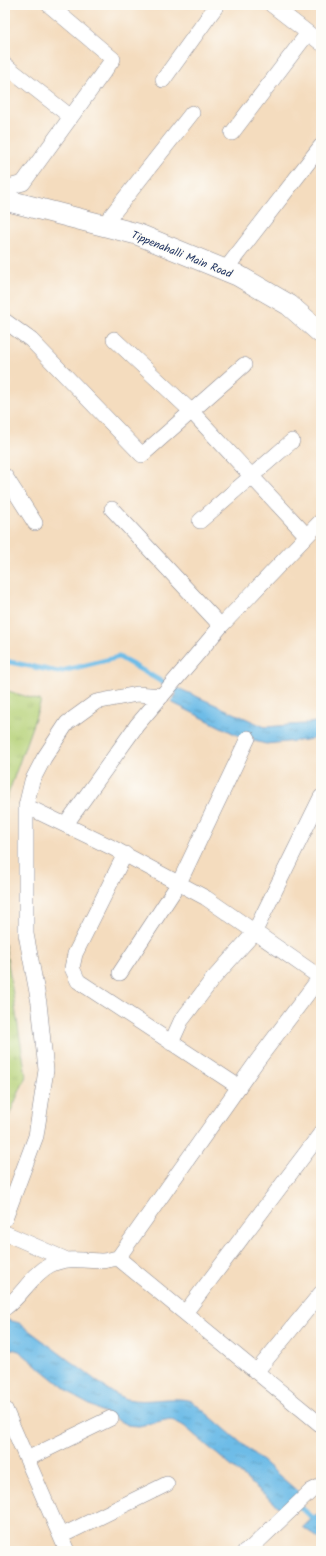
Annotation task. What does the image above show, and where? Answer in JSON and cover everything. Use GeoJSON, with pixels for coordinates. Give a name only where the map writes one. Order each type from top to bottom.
{"type":"FeatureCollection","features":[{"type":"Feature","properties":{"kind":"street"},"geometry":{"type":"LineString","coordinates":[[5,188],[23,183],[113,59],[49,5]]}},
{"type":"Feature","properties":{"kind":"street"},"geometry":{"type":"LineString","coordinates":[[163,80],[217,5]]}},
{"type":"Feature","properties":{"kind":"street"},"geometry":{"type":"LineString","coordinates":[[279,7],[308,33],[321,42]]}},
{"type":"Feature","properties":{"kind":"street"},"geometry":{"type":"LineString","coordinates":[[232,133],[308,33]]}},
{"type":"Feature","properties":{"kind":"street"},"geometry":{"type":"LineString","coordinates":[[5,65],[71,117]]}},
{"type":"Feature","properties":{"kind":"street"},"geometry":{"type":"LineString","coordinates":[[103,226],[192,113]]}},
{"type":"Feature","properties":{"kind":"street"},"geometry":{"type":"LineString","coordinates":[[225,270],[321,146]]}},
{"type":"Feature","properties":{"kind":"street","name":"Tippenahalli Main Road"},"geometry":{"type":"LineString","coordinates":[[5,200],[137,234],[237,275],[290,306],[321,333]]}},
{"type":"Feature","properties":{"kind":"street"},"geometry":{"type":"LineString","coordinates":[[5,321],[31,340],[142,455],[244,366]]}},
{"type":"Feature","properties":{"kind":"street"},"geometry":{"type":"LineString","coordinates":[[114,338],[192,412],[307,536]]}},
{"type":"Feature","properties":{"kind":"street"},"geometry":{"type":"LineString","coordinates":[[200,521],[292,440]]}},
{"type":"Feature","properties":{"kind":"street"},"geometry":{"type":"LineString","coordinates":[[5,476],[35,523]]}},
{"type":"Feature","properties":{"kind":"street"},"geometry":{"type":"LineString","coordinates":[[112,509],[221,626]]}},
{"type":"Feature","properties":{"kind":"street"},"geometry":{"type":"LineString","coordinates":[[66,824],[137,725],[221,626],[321,521]]}},
{"type":"Feature","properties":{"kind":"street"},"geometry":{"type":"LineString","coordinates":[[5,1218],[36,1136],[46,1070],[39,1002],[26,934],[26,806],[32,781],[44,758],[67,723],[96,702],[137,694],[166,691]]}},
{"type":"Feature","properties":{"kind":"street"},"geometry":{"type":"LineString","coordinates":[[120,974],[179,883],[248,738]]}},
{"type":"Feature","properties":{"kind":"street"},"geometry":{"type":"LineString","coordinates":[[171,1043],[181,1021],[212,980],[254,933],[321,797]]}},
{"type":"Feature","properties":{"kind":"street"},"geometry":{"type":"LineString","coordinates":[[5,1308],[21,1295],[30,1282],[50,1265],[67,1260],[102,1261],[118,1258],[239,1087],[321,977],[254,933],[206,898],[125,854],[66,824],[26,806]]}},
{"type":"Feature","properties":{"kind":"street"},"geometry":{"type":"LineString","coordinates":[[125,854],[75,954],[72,968],[78,981],[239,1087]]}},
{"type":"Feature","properties":{"kind":"street"},"geometry":{"type":"LineString","coordinates":[[185,1313],[321,1133]]}},
{"type":"Feature","properties":{"kind":"street"},"geometry":{"type":"LineString","coordinates":[[5,1233],[67,1260]]}},
{"type":"Feature","properties":{"kind":"street"},"geometry":{"type":"LineString","coordinates":[[118,1258],[321,1425]]}},
{"type":"Feature","properties":{"kind":"street"},"geometry":{"type":"LineString","coordinates":[[256,1372],[321,1293]]}},
{"type":"Feature","properties":{"kind":"street"},"geometry":{"type":"LineString","coordinates":[[5,1409],[67,1551]]}},
{"type":"Feature","properties":{"kind":"street"},"geometry":{"type":"LineString","coordinates":[[27,1459],[111,1418]]}},
{"type":"Feature","properties":{"kind":"street"},"geometry":{"type":"LineString","coordinates":[[61,1536],[167,1484]]}},
{"type":"Feature","properties":{"kind":"street"},"geometry":{"type":"LineString","coordinates":[[245,1551],[250,1549],[318,1489]]}},
{"type":"Feature","properties":{"kind":"green space"},"geometry":{"type":"Polygon","coordinates":[[[5,690],[41,701],[5,803],[5,690]]]}},
{"type":"Feature","properties":{"kind":"green space"},"geometry":{"type":"Polygon","coordinates":[[[5,944],[26,1076],[5,1125],[5,944]]]}},
{"type":"Feature","properties":{"kind":"water"},"geometry":{"type":"Polygon","coordinates":[[[180,689],[265,727],[321,721],[321,736],[306,740],[266,744],[243,738],[171,702],[180,689]]]}},
{"type":"Feature","properties":{"kind":"water"},"geometry":{"type":"Polygon","coordinates":[[[5,1319],[19,1323],[110,1391],[127,1399],[142,1401],[184,1399],[192,1401],[302,1495],[285,1512],[184,1426],[170,1419],[139,1426],[127,1425],[77,1398],[19,1351],[5,1347],[5,1319]]]}},
{"type":"Feature","properties":{"kind":"water"},"geometry":{"type":"Polygon","coordinates":[[[317,1514],[321,1514],[321,1540],[303,1527],[317,1514]]]}},
{"type":"Feature","properties":{"kind":"waterway"},"geometry":{"type":"LineString","coordinates":[[5,661],[58,672],[119,657],[183,694]]}},
{"type":"Feature","properties":{"kind":"waterway"},"geometry":{"type":"LineString","coordinates":[[299,1506],[318,1522],[321,1522]]}}]}
